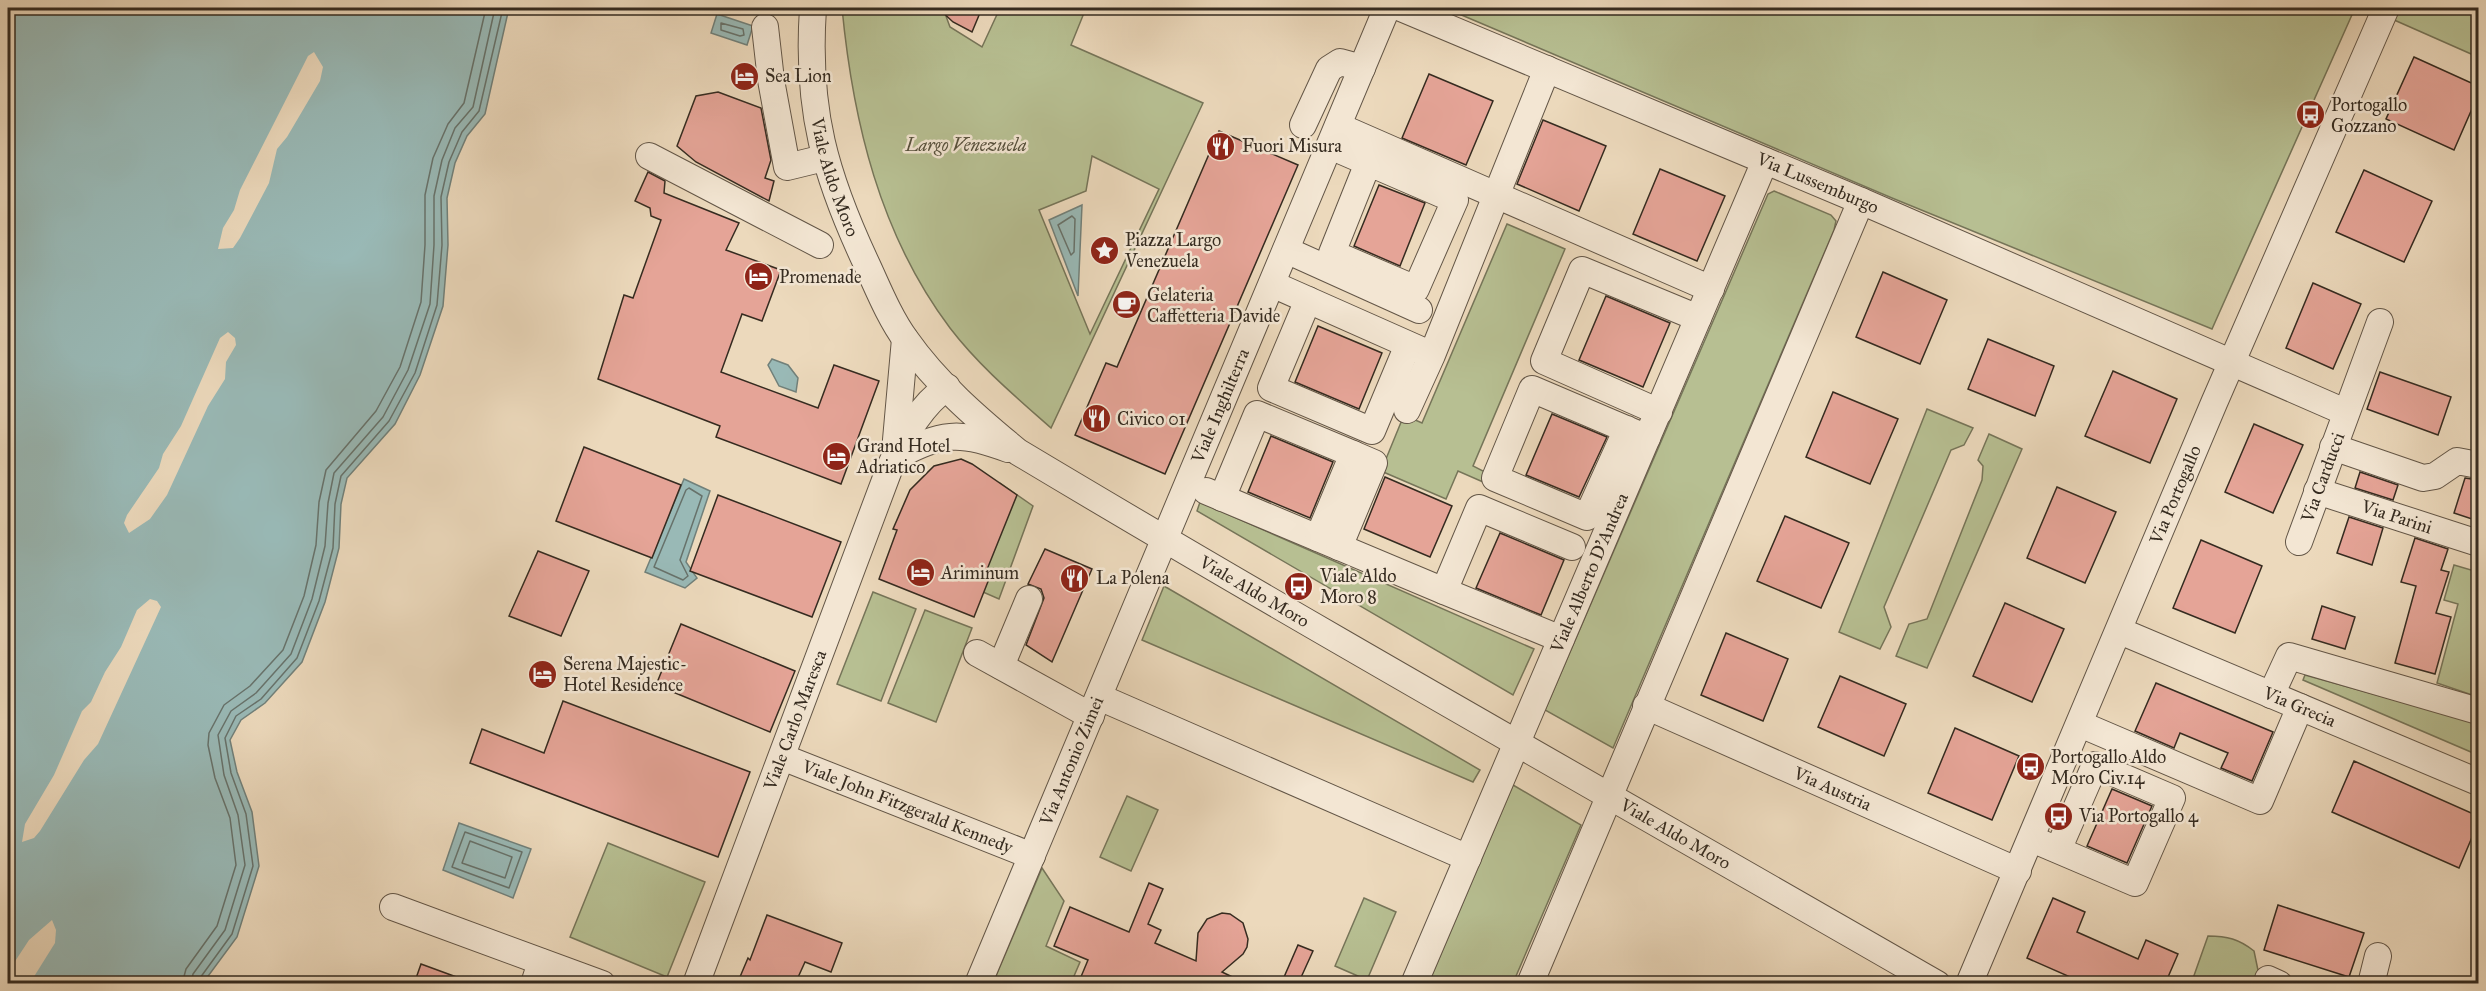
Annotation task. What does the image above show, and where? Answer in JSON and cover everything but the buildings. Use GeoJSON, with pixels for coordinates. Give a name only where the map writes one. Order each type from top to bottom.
{"type":"FeatureCollection","features":[{"type":"Feature","properties":{"kind":"street","name":"Viale Aldo Moro"},"geometry":{"type":"LineString","coordinates":[[813,8],[813,93],[824,158],[851,232],[905,339],[947,387],[1018,452],[1610,798],[1937,984]]}},
{"type":"Feature","properties":{"kind":"street","name":"Viale Inghilterra"},"geometry":{"type":"LineString","coordinates":[[1166,540],[1388,8]]}},
{"type":"Feature","properties":{"kind":"street","name":"Via Lussemburgo"},"geometry":{"type":"LineString","coordinates":[[1401,8],[1861,201],[2232,364]]}},
{"type":"Feature","properties":{"kind":"street","name":"Via Portogallo"},"geometry":{"type":"LineString","coordinates":[[1969,984],[2386,8]]}},
{"type":"Feature","properties":{"kind":"street"},"geometry":{"type":"LineString","coordinates":[[765,27],[771,80],[787,167],[824,158]]}},
{"type":"Feature","properties":{"kind":"street"},"geometry":{"type":"LineString","coordinates":[[1303,125],[1329,69],[1340,62],[1362,68]]}},
{"type":"Feature","properties":{"kind":"street"},"geometry":{"type":"LineString","coordinates":[[1407,410],[1432,355],[1547,69]]}},
{"type":"Feature","properties":{"kind":"street"},"geometry":{"type":"LineString","coordinates":[[1334,136],[1368,163],[1455,200],[1416,289],[1332,253],[1368,163]]}},
{"type":"Feature","properties":{"kind":"street"},"geometry":{"type":"LineString","coordinates":[[1334,136],[1497,195],[1711,289]]}},
{"type":"Feature","properties":{"kind":"street"},"geometry":{"type":"LineString","coordinates":[[649,156],[815,247],[851,232]]}},
{"type":"Feature","properties":{"kind":"street","name":"Viale Alberto D'Andrea"},"geometry":{"type":"LineString","coordinates":[[1414,984],[1561,639],[1637,433],[1659,412],[1765,161]]}},
{"type":"Feature","properties":{"kind":"street"},"geometry":{"type":"LineString","coordinates":[[1530,984],[1861,201]]}},
{"type":"Feature","properties":{"kind":"street"},"geometry":{"type":"LineString","coordinates":[[1286,250],[1419,310]]}},
{"type":"Feature","properties":{"kind":"street"},"geometry":{"type":"LineString","coordinates":[[1532,389],[1637,433],[1587,516],[1495,478],[1532,389],[1582,270],[1698,318]]}},
{"type":"Feature","properties":{"kind":"street"},"geometry":{"type":"LineString","coordinates":[[1272,284],[1432,355]]}},
{"type":"Feature","properties":{"kind":"street"},"geometry":{"type":"LineString","coordinates":[[1308,300],[1271,388],[1372,431],[1408,345]]}},
{"type":"Feature","properties":{"kind":"street"},"geometry":{"type":"LineString","coordinates":[[2347,406],[2380,322]]}},
{"type":"Feature","properties":{"kind":"street","name":"Viale Carlo Maresca"},"geometry":{"type":"LineString","coordinates":[[895,457],[905,339]]}},
{"type":"Feature","properties":{"kind":"street"},"geometry":{"type":"LineString","coordinates":[[1544,361],[1659,412]]}},
{"type":"Feature","properties":{"kind":"street","name":"Via Carducci"},"geometry":{"type":"LineString","coordinates":[[2232,364],[2347,406],[2298,542]]}},
{"type":"Feature","properties":{"kind":"street","name":"Viale Carlo Maresca"},"geometry":{"type":"LineString","coordinates":[[696,984],[895,457],[932,398],[947,387]]}},
{"type":"Feature","properties":{"kind":"street"},"geometry":{"type":"LineString","coordinates":[[1222,498],[1257,414],[1374,463],[1328,542]]}},
{"type":"Feature","properties":{"kind":"street"},"geometry":{"type":"LineString","coordinates":[[895,457],[931,439],[953,436],[977,438],[1018,452]]}},
{"type":"Feature","properties":{"kind":"street"},"geometry":{"type":"LineString","coordinates":[[2333,447],[2423,477],[2435,476],[2457,461],[2478,465]]}},
{"type":"Feature","properties":{"kind":"street"},"geometry":{"type":"LineString","coordinates":[[1189,484],[1561,639]]}},
{"type":"Feature","properties":{"kind":"street","name":"Via Parini"},"geometry":{"type":"LineString","coordinates":[[2317,491],[2478,543]]}},
{"type":"Feature","properties":{"kind":"street"},"geometry":{"type":"LineString","coordinates":[[1444,591],[1479,508],[1572,547]]}},
{"type":"Feature","properties":{"kind":"street","name":"Via Antonio Zimei"},"geometry":{"type":"LineString","coordinates":[[978,984],[1166,540]]}},
{"type":"Feature","properties":{"kind":"street"},"geometry":{"type":"LineString","coordinates":[[1029,599],[991,661],[1095,707],[1468,858]]}},
{"type":"Feature","properties":{"kind":"street","name":"Via Grecia"},"geometry":{"type":"LineString","coordinates":[[2120,632],[2478,782]]}},
{"type":"Feature","properties":{"kind":"street"},"geometry":{"type":"LineString","coordinates":[[2271,695],[2289,656],[2478,711]]}},
{"type":"Feature","properties":{"kind":"street","name":"Via Austria"},"geometry":{"type":"LineString","coordinates":[[1646,706],[2018,871]]}},
{"type":"Feature","properties":{"kind":"street"},"geometry":{"type":"LineString","coordinates":[[2080,724],[2260,801],[2300,707]]}},
{"type":"Feature","properties":{"kind":"street","name":"Viale John Fitzgerald Kennedy"},"geometry":{"type":"LineString","coordinates":[[782,757],[1032,856]]}},
{"type":"Feature","properties":{"kind":"street"},"geometry":{"type":"LineString","coordinates":[[2032,839],[2135,883],[2172,798],[2095,765],[2058,850]]}},
{"type":"Feature","properties":{"kind":"street"},"geometry":{"type":"LineString","coordinates":[[393,907],[538,973],[602,984]]}},
{"type":"Feature","properties":{"kind":"street"},"geometry":{"type":"LineString","coordinates":[[2371,984],[2378,956]]}},
{"type":"Feature","properties":{"kind":"green space","name":"Largo Venezuela"},"geometry":{"type":"Polygon","coordinates":[[[842,8],[943,8],[950,27],[982,47],[1000,8],[1086,8],[1071,45],[1203,103],[1051,428],[998,381],[961,342],[926,292],[905,255],[874,176],[863,135],[847,51],[842,8]],[[1092,156],[1086,191],[1039,210],[1090,334],[1159,189],[1092,156]]]}},
{"type":"Feature","properties":{"kind":"green space"},"geometry":{"type":"Polygon","coordinates":[[[1445,8],[2355,8],[2212,329],[1892,198],[1445,8]]]}},
{"type":"Feature","properties":{"kind":"green space"},"geometry":{"type":"Polygon","coordinates":[[[2367,8],[2478,8],[2478,57],[2367,8]]]}},
{"type":"Feature","properties":{"kind":"green space"},"geometry":{"type":"Polygon","coordinates":[[[1774,191],[1831,215],[1836,221],[1834,230],[1613,748],[1545,710],[1768,194],[1774,191]]]}},
{"type":"Feature","properties":{"kind":"green space"},"geometry":{"type":"Polygon","coordinates":[[[1507,224],[1565,249],[1473,466],[1487,473],[1483,482],[1458,471],[1446,499],[1381,471],[1404,415],[1422,423],[1507,224]]]}},
{"type":"Feature","properties":{"kind":"green space"},"geometry":{"type":"Polygon","coordinates":[[[1927,409],[1973,428],[1964,445],[1951,450],[1884,607],[1891,627],[1880,649],[1839,632],[1927,409]]]}},
{"type":"Feature","properties":{"kind":"green space"},"geometry":{"type":"Polygon","coordinates":[[[1989,434],[2022,449],[1927,668],[1896,656],[1909,624],[1927,619],[1982,480],[1983,466],[1978,460],[1989,434]]]}},
{"type":"Feature","properties":{"kind":"green space"},"geometry":{"type":"Polygon","coordinates":[[[1000,483],[1033,506],[999,599],[983,592],[1000,483]]]}},
{"type":"Feature","properties":{"kind":"green space"},"geometry":{"type":"Polygon","coordinates":[[[1200,502],[1534,649],[1513,695],[1197,511],[1200,502]]]}},
{"type":"Feature","properties":{"kind":"green space"},"geometry":{"type":"Polygon","coordinates":[[[2454,565],[2478,572],[2478,697],[2437,683],[2458,604],[2444,600],[2454,565]]]}},
{"type":"Feature","properties":{"kind":"green space"},"geometry":{"type":"Polygon","coordinates":[[[1164,586],[1480,770],[1473,782],[1142,640],[1164,586]]]}},
{"type":"Feature","properties":{"kind":"green space"},"geometry":{"type":"Polygon","coordinates":[[[873,592],[916,609],[881,701],[837,684],[873,592]]]}},
{"type":"Feature","properties":{"kind":"green space"},"geometry":{"type":"Polygon","coordinates":[[[925,610],[972,628],[936,722],[888,703],[925,610]]]}},
{"type":"Feature","properties":{"kind":"green space"},"geometry":{"type":"Polygon","coordinates":[[[2305,675],[2478,723],[2478,755],[2303,680],[2305,675]]]}},
{"type":"Feature","properties":{"kind":"green space"},"geometry":{"type":"Polygon","coordinates":[[[1513,785],[1581,825],[1513,983],[1428,984],[1513,785]]]}},
{"type":"Feature","properties":{"kind":"green space"},"geometry":{"type":"Polygon","coordinates":[[[1127,796],[1158,810],[1131,871],[1100,857],[1127,796]]]}},
{"type":"Feature","properties":{"kind":"green space"},"geometry":{"type":"Polygon","coordinates":[[[608,843],[705,882],[667,977],[570,937],[608,843]]]}},
{"type":"Feature","properties":{"kind":"green space"},"geometry":{"type":"Polygon","coordinates":[[[1042,868],[1064,901],[1046,946],[1080,962],[1071,983],[993,983],[1042,868]]]}},
{"type":"Feature","properties":{"kind":"green space"},"geometry":{"type":"Polygon","coordinates":[[[1364,898],[1396,912],[1367,980],[1335,966],[1364,898]]]}},
{"type":"Feature","properties":{"kind":"green space"},"geometry":{"type":"Polygon","coordinates":[[[2208,936],[2232,939],[2254,951],[2259,975],[2256,983],[2191,984],[2208,936]]]}},
{"type":"Feature","properties":{"kind":"water"},"geometry":{"type":"Polygon","coordinates":[[[8,8],[509,8],[485,114],[467,136],[455,163],[447,198],[448,245],[443,306],[420,375],[395,424],[347,478],[341,504],[339,548],[325,602],[302,662],[265,703],[241,720],[230,740],[237,772],[252,812],[259,866],[237,937],[203,983],[8,983],[8,8]]]}},
{"type":"Feature","properties":{"kind":"water"},"geometry":{"type":"Polygon","coordinates":[[[717,14],[753,26],[747,45],[711,33],[717,14]]]}},
{"type":"Feature","properties":{"kind":"water"},"geometry":{"type":"Polygon","coordinates":[[[1082,205],[1078,296],[1049,220],[1082,205]]]}},
{"type":"Feature","properties":{"kind":"water"},"geometry":{"type":"Polygon","coordinates":[[[772,359],[788,365],[798,378],[796,392],[779,386],[768,365],[772,359]]]}},
{"type":"Feature","properties":{"kind":"water"},"geometry":{"type":"Polygon","coordinates":[[[684,479],[710,491],[686,562],[697,578],[685,588],[645,572],[684,479]]]}},
{"type":"Feature","properties":{"kind":"water"},"geometry":{"type":"Polygon","coordinates":[[[459,823],[531,849],[513,898],[443,870],[459,823]]]}},
{"type":"Feature","properties":{"kind":"pier"},"geometry":{"type":"Polygon","coordinates":[[[314,52],[323,67],[320,81],[287,137],[277,149],[269,183],[240,238],[233,248],[218,249],[223,228],[234,210],[240,190],[308,56],[314,52]]]}},
{"type":"Feature","properties":{"kind":"pier"},"geometry":{"type":"Polygon","coordinates":[[[228,332],[235,338],[236,345],[226,362],[225,379],[208,406],[167,495],[150,519],[129,533],[124,523],[127,515],[159,468],[163,454],[181,426],[220,338],[228,332]]]}},
{"type":"Feature","properties":{"kind":"pier"},"geometry":{"type":"Polygon","coordinates":[[[150,599],[157,601],[161,607],[98,744],[84,760],[40,831],[34,838],[22,842],[25,824],[54,775],[82,711],[91,702],[105,672],[121,647],[137,610],[150,599]]]}},
{"type":"Feature","properties":{"kind":"pier"},"geometry":{"type":"Polygon","coordinates":[[[52,920],[56,930],[55,943],[30,983],[8,983],[10,969],[29,940],[52,920]]]}},
{"type":"Feature","properties":{"kind":"place","name":"Sea Lion"},"geometry":{"type":"Point","coordinates":[744,76]}},
{"type":"Feature","properties":{"kind":"place","name":"Portogallo Gozzano"},"geometry":{"type":"Point","coordinates":[2310,115]}},
{"type":"Feature","properties":{"kind":"place","name":"Fuori Misura"},"geometry":{"type":"Point","coordinates":[1221,146]}},
{"type":"Feature","properties":{"kind":"place","name":"Piazza Largo Venezuela"},"geometry":{"type":"Point","coordinates":[1104,250]}},
{"type":"Feature","properties":{"kind":"place","name":"Promenade"},"geometry":{"type":"Point","coordinates":[758,277]}},
{"type":"Feature","properties":{"kind":"place","name":"Gelateria Caffetteria Davide"},"geometry":{"type":"Point","coordinates":[1126,305]}},
{"type":"Feature","properties":{"kind":"place","name":"Civico 01"},"geometry":{"type":"Point","coordinates":[1096,419]}},
{"type":"Feature","properties":{"kind":"place","name":"Grand Hotel Adriatico"},"geometry":{"type":"Point","coordinates":[836,456]}},
{"type":"Feature","properties":{"kind":"place","name":"Ariminum"},"geometry":{"type":"Point","coordinates":[920,573]}},
{"type":"Feature","properties":{"kind":"place","name":"La Polena"},"geometry":{"type":"Point","coordinates":[1075,578]}},
{"type":"Feature","properties":{"kind":"place","name":"Viale Aldo Moro 8"},"geometry":{"type":"Point","coordinates":[1299,586]}},
{"type":"Feature","properties":{"kind":"place","name":"Serena Majestic- Hotel Residence"},"geometry":{"type":"Point","coordinates":[542,674]}},
{"type":"Feature","properties":{"kind":"place","name":"Portogallo Aldo Moro Civ.14"},"geometry":{"type":"Point","coordinates":[2030,767]}},
{"type":"Feature","properties":{"kind":"place","name":"Via Portogallo 4"},"geometry":{"type":"Point","coordinates":[2058,816]}}]}
